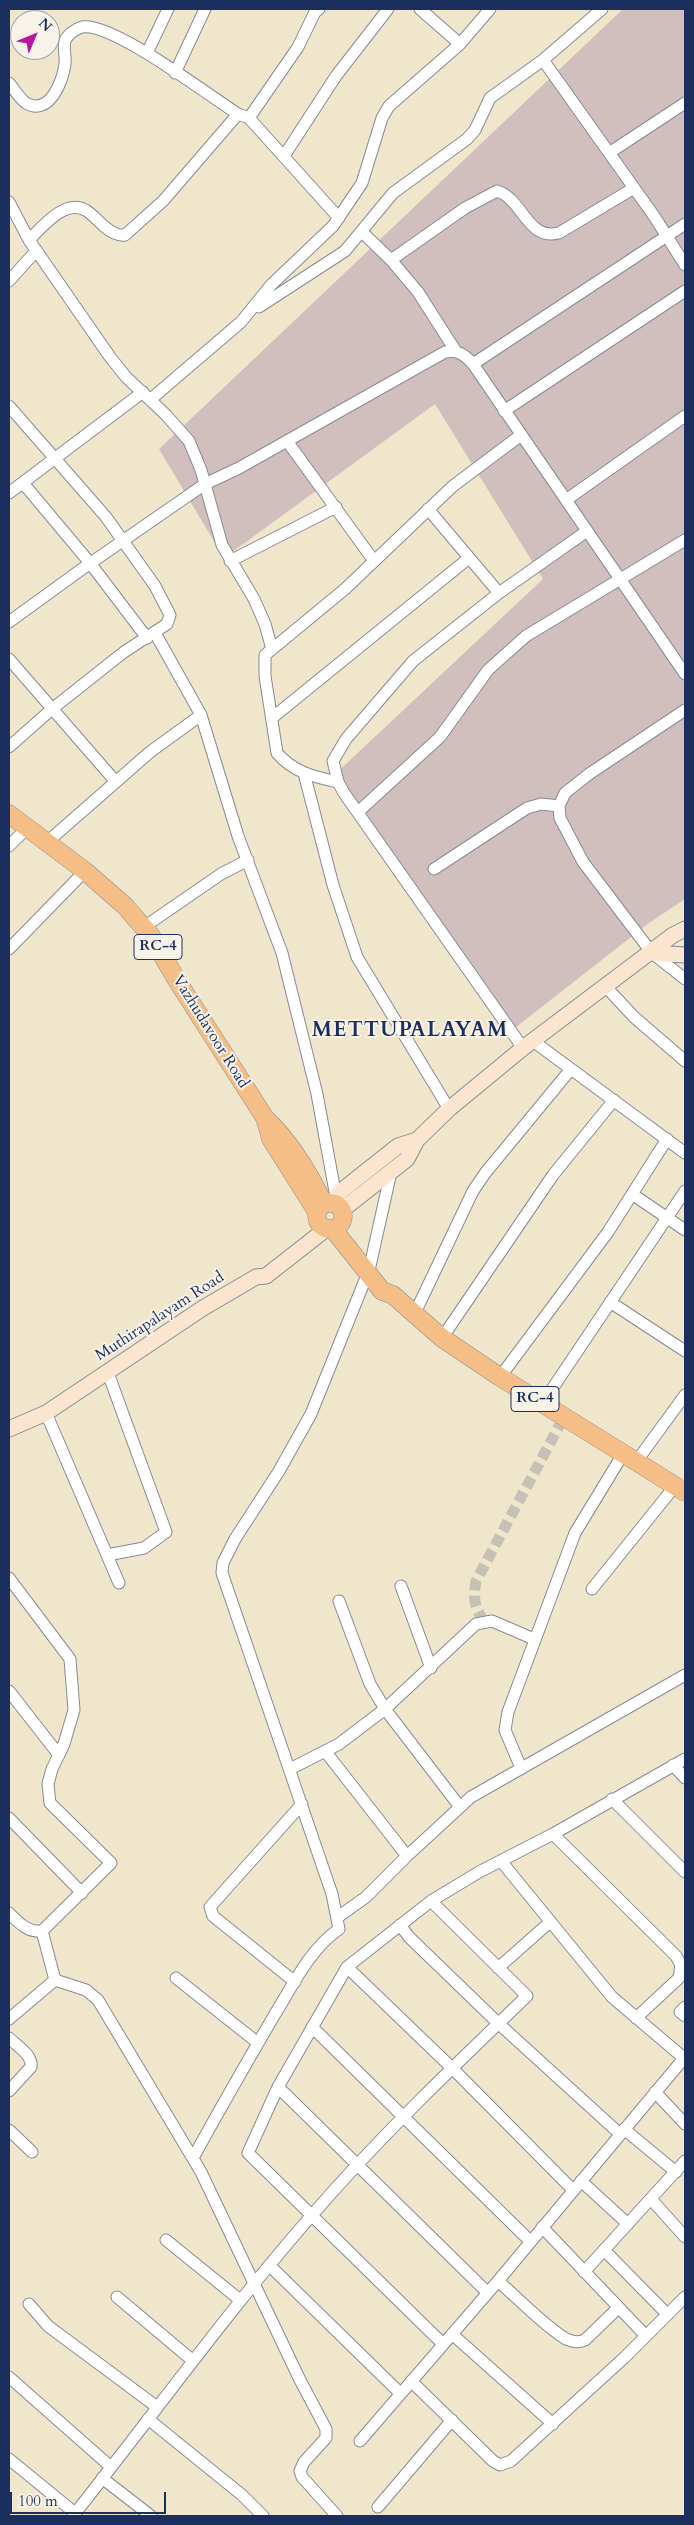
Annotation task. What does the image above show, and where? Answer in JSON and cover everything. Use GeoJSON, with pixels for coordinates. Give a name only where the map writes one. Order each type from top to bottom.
{"type":"FeatureCollection","features":[{"type":"Feature","properties":{"kind":"main road","name":"Vazhudavoor Road"},"geometry":{"type":"LineString","coordinates":[[9,814],[85,871],[125,906],[144,927],[265,1118],[270,1139],[330,1215],[369,1271],[388,1284],[393,1296],[414,1315]]}},
{"type":"Feature","properties":{"kind":"main road","name":"RC-4"},"geometry":{"type":"LineString","coordinates":[[414,1315],[442,1338],[500,1377],[680,1489]]}},
{"type":"Feature","properties":{"kind":"street"},"geometry":{"type":"LineString","coordinates":[[147,53],[168,9]]}},
{"type":"Feature","properties":{"kind":"street"},"geometry":{"type":"LineString","coordinates":[[175,73],[205,9]]}},
{"type":"Feature","properties":{"kind":"street"},"geometry":{"type":"LineString","coordinates":[[284,156],[336,76],[388,9]]}},
{"type":"Feature","properties":{"kind":"street"},"geometry":{"type":"LineString","coordinates":[[420,9],[460,44]]}},
{"type":"Feature","properties":{"kind":"street"},"geometry":{"type":"LineString","coordinates":[[253,310],[271,285],[326,233],[339,218],[362,183],[382,118],[389,106],[460,44],[490,9]]}},
{"type":"Feature","properties":{"kind":"street"},"geometry":{"type":"LineString","coordinates":[[9,493],[147,395],[253,310],[345,251],[393,193],[467,139],[475,130],[490,98],[543,60],[602,9]]}},
{"type":"Feature","properties":{"kind":"street"},"geometry":{"type":"LineString","coordinates":[[29,240],[62,211],[75,207],[86,210],[108,230],[119,236],[126,235],[163,201],[243,116],[298,48],[315,10]]}},
{"type":"Feature","properties":{"kind":"street"},"geometry":{"type":"LineString","coordinates":[[9,83],[26,102],[36,106],[45,104],[61,81],[66,63],[65,42],[70,34],[82,28],[93,28],[117,36],[147,53],[243,116],[284,156],[339,218]]}},
{"type":"Feature","properties":{"kind":"street"},"geometry":{"type":"LineString","coordinates":[[543,60],[634,188],[685,265]]}},
{"type":"Feature","properties":{"kind":"street"},"geometry":{"type":"LineString","coordinates":[[609,153],[685,103]]}},
{"type":"Feature","properties":{"kind":"street"},"geometry":{"type":"LineString","coordinates":[[391,260],[465,208],[497,191],[510,198],[537,231],[551,235],[559,233],[634,188]]}},
{"type":"Feature","properties":{"kind":"street"},"geometry":{"type":"LineString","coordinates":[[9,202],[29,240],[110,357],[126,377],[147,395],[189,441],[206,484],[222,545],[254,599],[265,624],[272,649]]}},
{"type":"Feature","properties":{"kind":"street"},"geometry":{"type":"LineString","coordinates":[[473,364],[685,224]]}},
{"type":"Feature","properties":{"kind":"street"},"geometry":{"type":"LineString","coordinates":[[362,232],[391,260],[418,292],[455,350],[464,354],[473,364],[685,674]]}},
{"type":"Feature","properties":{"kind":"street"},"geometry":{"type":"LineString","coordinates":[[9,281],[36,250]]}},
{"type":"Feature","properties":{"kind":"street"},"geometry":{"type":"LineString","coordinates":[[504,411],[685,291]]}},
{"type":"Feature","properties":{"kind":"street"},"geometry":{"type":"LineString","coordinates":[[9,622],[90,563],[206,484],[287,441],[445,352],[455,350]]}},
{"type":"Feature","properties":{"kind":"street"},"geometry":{"type":"LineString","coordinates":[[9,406],[100,510],[123,540],[155,586],[168,610],[170,620],[167,624],[124,652],[52,709],[9,747]]}},
{"type":"Feature","properties":{"kind":"street"},"geometry":{"type":"LineString","coordinates":[[566,500],[685,416]]}},
{"type":"Feature","properties":{"kind":"street"},"geometry":{"type":"LineString","coordinates":[[338,782],[304,773],[284,762],[277,753],[264,663],[265,655],[344,589],[472,470],[521,435]]}},
{"type":"Feature","properties":{"kind":"street"},"geometry":{"type":"LineString","coordinates":[[287,441],[374,561]]}},
{"type":"Feature","properties":{"kind":"street"},"geometry":{"type":"LineString","coordinates":[[23,484],[151,635],[201,715],[238,836],[282,953],[317,1094],[330,1215]]}},
{"type":"Feature","properties":{"kind":"street"},"geometry":{"type":"LineString","coordinates":[[230,561],[336,507]]}},
{"type":"Feature","properties":{"kind":"street"},"geometry":{"type":"LineString","coordinates":[[428,509],[499,594]]}},
{"type":"Feature","properties":{"kind":"street"},"geometry":{"type":"LineString","coordinates":[[587,531],[425,650],[405,669],[346,739],[336,754],[334,761],[338,782],[358,812],[528,1045],[571,1069],[685,1153]]}},
{"type":"Feature","properties":{"kind":"street"},"geometry":{"type":"LineString","coordinates":[[358,812],[440,737],[477,684],[508,650],[526,636],[685,540]]}},
{"type":"Feature","properties":{"kind":"street"},"geometry":{"type":"LineString","coordinates":[[272,718],[469,558]]}},
{"type":"Feature","properties":{"kind":"street"},"geometry":{"type":"LineString","coordinates":[[9,659],[116,782]]}},
{"type":"Feature","properties":{"kind":"street"},"geometry":{"type":"LineString","coordinates":[[685,710],[589,774],[565,793],[560,806],[560,818],[583,862],[652,953],[685,979]]}},
{"type":"Feature","properties":{"kind":"street"},"geometry":{"type":"LineString","coordinates":[[46,843],[166,738],[201,715]]}},
{"type":"Feature","properties":{"kind":"street"},"geometry":{"type":"LineString","coordinates":[[304,773],[333,885],[357,957],[449,1109]]}},
{"type":"Feature","properties":{"kind":"street"},"geometry":{"type":"LineString","coordinates":[[434,869],[527,808],[541,804],[560,806]]}},
{"type":"Feature","properties":{"kind":"street"},"geometry":{"type":"LineString","coordinates":[[9,846],[27,828]]}},
{"type":"Feature","properties":{"kind":"street"},"geometry":{"type":"LineString","coordinates":[[144,927],[221,874],[248,860]]}},
{"type":"Feature","properties":{"kind":"street"},"geometry":{"type":"LineString","coordinates":[[9,949],[85,871]]}},
{"type":"Feature","properties":{"kind":"street"},"geometry":{"type":"LineString","coordinates":[[330,1215],[407,1159],[417,1140],[449,1109],[528,1045],[652,953],[673,935],[685,929]]}},
{"type":"Feature","properties":{"kind":"street"},"geometry":{"type":"LineString","coordinates":[[652,953],[682,957],[685,955]]}},
{"type":"Feature","properties":{"kind":"street"},"geometry":{"type":"LineString","coordinates":[[606,987],[634,1017],[685,1061]]}},
{"type":"Feature","properties":{"kind":"street"},"geometry":{"type":"LineString","coordinates":[[414,1315],[473,1190],[571,1069]]}},
{"type":"Feature","properties":{"kind":"street"},"geometry":{"type":"LineString","coordinates":[[442,1338],[553,1175],[614,1100]]}},
{"type":"Feature","properties":{"kind":"street"},"geometry":{"type":"LineString","coordinates":[[500,1377],[608,1232],[667,1139]]}},
{"type":"Feature","properties":{"kind":"street"},"geometry":{"type":"LineString","coordinates":[[330,1215],[398,1146],[417,1140]]}},
{"type":"Feature","properties":{"kind":"street"},"geometry":{"type":"LineString","coordinates":[[193,2158],[295,1982],[320,1945],[338,1929],[338,1917],[302,1804],[222,1573],[223,1563],[235,1539],[275,1477],[311,1414],[369,1271],[391,1172]]}},
{"type":"Feature","properties":{"kind":"street"},"geometry":{"type":"LineString","coordinates":[[542,1404],[685,1191]]}},
{"type":"Feature","properties":{"kind":"street"},"geometry":{"type":"LineString","coordinates":[[632,1194],[685,1230]]}},
{"type":"Feature","properties":{"kind":"street","name":"Muthirapalayam Road"},"geometry":{"type":"LineString","coordinates":[[12,1428],[41,1415],[203,1308],[256,1277],[261,1267],[330,1215]]}},
{"type":"Feature","properties":{"kind":"street"},"geometry":{"type":"LineString","coordinates":[[610,1302],[685,1350]]}},
{"type":"Feature","properties":{"kind":"street"},"geometry":{"type":"LineString","coordinates":[[107,1555],[144,1548],[166,1532],[108,1372]]}},
{"type":"Feature","properties":{"kind":"street"},"geometry":{"type":"LineString","coordinates":[[521,1768],[504,1725],[534,1639],[575,1533],[630,1458],[685,1395]]}},
{"type":"Feature","properties":{"kind":"street"},"geometry":{"type":"LineString","coordinates":[[41,1415],[119,1583]]}},
{"type":"Feature","properties":{"kind":"street"},"geometry":{"type":"LineString","coordinates":[[592,1589],[680,1489]]}},
{"type":"Feature","properties":{"kind":"street"},"geometry":{"type":"LineString","coordinates":[[9,1578],[70,1659],[74,1710],[48,1784],[50,1803],[111,1862],[42,1931],[34,1932],[27,1929],[9,1913]]}},
{"type":"Feature","properties":{"kind":"street"},"geometry":{"type":"LineString","coordinates":[[401,1586],[431,1668]]}},
{"type":"Feature","properties":{"kind":"street"},"geometry":{"type":"LineString","coordinates":[[338,1600],[370,1684],[385,1709],[460,1807]]}},
{"type":"Feature","properties":{"kind":"street"},"geometry":{"type":"LineString","coordinates":[[290,1769],[339,1744],[385,1709],[476,1624],[492,1621],[534,1639]]}},
{"type":"Feature","properties":{"kind":"street"},"geometry":{"type":"LineString","coordinates":[[338,1917],[366,1897],[471,1797],[685,1675]]}},
{"type":"Feature","properties":{"kind":"street"},"geometry":{"type":"LineString","coordinates":[[9,1691],[59,1755]]}},
{"type":"Feature","properties":{"kind":"street"},"geometry":{"type":"LineString","coordinates":[[325,1751],[407,1856]]}},
{"type":"Feature","properties":{"kind":"street"},"geometry":{"type":"LineString","coordinates":[[443,2344],[248,2153],[278,2087],[347,1967],[431,1901],[685,1759]]}},
{"type":"Feature","properties":{"kind":"street"},"geometry":{"type":"LineString","coordinates":[[673,1765],[685,1778]]}},
{"type":"Feature","properties":{"kind":"street"},"geometry":{"type":"LineString","coordinates":[[612,1800],[685,1872]]}},
{"type":"Feature","properties":{"kind":"street"},"geometry":{"type":"LineString","coordinates":[[295,1982],[213,1916],[210,1907],[302,1804]]}},
{"type":"Feature","properties":{"kind":"street"},"geometry":{"type":"LineString","coordinates":[[9,1818],[82,1893]]}},
{"type":"Feature","properties":{"kind":"street"},"geometry":{"type":"LineString","coordinates":[[553,1834],[679,1960],[682,1968],[679,1978],[636,2018]]}},
{"type":"Feature","properties":{"kind":"street"},"geometry":{"type":"LineString","coordinates":[[360,2441],[498,2281],[685,2058],[612,1997],[501,1861]]}},
{"type":"Feature","properties":{"kind":"street"},"geometry":{"type":"LineString","coordinates":[[9,2459],[74,2515],[192,2360],[240,2300],[312,2216],[402,2117],[527,1996],[431,1901]]}},
{"type":"Feature","properties":{"kind":"street"},"geometry":{"type":"LineString","coordinates":[[498,1968],[550,1922]]}},
{"type":"Feature","properties":{"kind":"street"},"geometry":{"type":"LineString","coordinates":[[400,1925],[498,2023],[622,2132],[676,2172]]}},
{"type":"Feature","properties":{"kind":"street"},"geometry":{"type":"LineString","coordinates":[[42,1931],[55,1980]]}},
{"type":"Feature","properties":{"kind":"street"},"geometry":{"type":"LineString","coordinates":[[347,1967],[577,2186],[628,2224]]}},
{"type":"Feature","properties":{"kind":"street"},"geometry":{"type":"LineString","coordinates":[[176,1978],[258,2043]]}},
{"type":"Feature","properties":{"kind":"street"},"geometry":{"type":"LineString","coordinates":[[55,1980],[86,1990],[98,2000],[193,2158],[326,2429],[326,2438],[301,2467],[302,2477],[337,2516]]}},
{"type":"Feature","properties":{"kind":"street"},"geometry":{"type":"LineString","coordinates":[[9,2019],[55,1980]]}},
{"type":"Feature","properties":{"kind":"street"},"geometry":{"type":"LineString","coordinates":[[685,2007],[680,2012],[685,2016]]}},
{"type":"Feature","properties":{"kind":"street"},"geometry":{"type":"LineString","coordinates":[[312,2028],[530,2241]]}},
{"type":"Feature","properties":{"kind":"street"},"geometry":{"type":"LineString","coordinates":[[9,2038],[30,2057],[32,2063],[31,2068],[9,2091]]}},
{"type":"Feature","properties":{"kind":"street"},"geometry":{"type":"LineString","coordinates":[[278,2087],[359,2164],[487,2292]]}},
{"type":"Feature","properties":{"kind":"street"},"geometry":{"type":"LineString","coordinates":[[655,2092],[685,2124]]}},
{"type":"Feature","properties":{"kind":"street"},"geometry":{"type":"LineString","coordinates":[[9,2130],[32,2152]]}},
{"type":"Feature","properties":{"kind":"street"},"geometry":{"type":"LineString","coordinates":[[584,2272],[685,2161]]}},
{"type":"Feature","properties":{"kind":"street"},"geometry":{"type":"LineString","coordinates":[[651,2199],[685,2237]]}},
{"type":"Feature","properties":{"kind":"street"},"geometry":{"type":"LineString","coordinates":[[542,2227],[646,2336]]}},
{"type":"Feature","properties":{"kind":"street"},"geometry":{"type":"LineString","coordinates":[[166,2240],[240,2300]]}},
{"type":"Feature","properties":{"kind":"street"},"geometry":{"type":"LineString","coordinates":[[604,2250],[668,2314]]}},
{"type":"Feature","properties":{"kind":"street"},"geometry":{"type":"LineString","coordinates":[[270,2266],[400,2393]]}},
{"type":"Feature","properties":{"kind":"street"},"geometry":{"type":"LineString","coordinates":[[498,2281],[556,2331],[578,2343],[585,2340],[618,2308]]}},
{"type":"Feature","properties":{"kind":"street"},"geometry":{"type":"LineString","coordinates":[[118,2297],[192,2360]]}},
{"type":"Feature","properties":{"kind":"street"},"geometry":{"type":"LineString","coordinates":[[411,2381],[493,2461],[500,2465],[511,2461],[553,2424],[685,2297]]}},
{"type":"Feature","properties":{"kind":"street"},"geometry":{"type":"LineString","coordinates":[[29,2304],[48,2326],[157,2407]]}},
{"type":"Feature","properties":{"kind":"street"},"geometry":{"type":"LineString","coordinates":[[452,2334],[553,2424]]}},
{"type":"Feature","properties":{"kind":"street"},"geometry":{"type":"LineString","coordinates":[[9,2377],[111,2467]]}},
{"type":"Feature","properties":{"kind":"street"},"geometry":{"type":"LineString","coordinates":[[148,2419],[242,2495],[263,2516]]}},
{"type":"Feature","properties":{"kind":"street"},"geometry":{"type":"LineString","coordinates":[[378,2507],[452,2420]]}},
{"type":"Feature","properties":{"kind":"street"},"geometry":{"type":"LineString","coordinates":[[102,2478],[151,2516]]}},
{"type":"Feature","properties":{"kind":"shaded area"},"geometry":{"type":"Polygon","coordinates":[[[623,9],[685,9],[685,899],[649,923],[511,1031],[331,778],[543,579],[435,404],[224,558],[159,449],[623,9]]]}},
{"type":"Feature","properties":{"kind":"tunnel"},"geometry":{"type":"LineString","coordinates":[[484,1621],[475,1602],[476,1581],[564,1417]]}},
{"type":"Feature","properties":{"kind":"district","name":"METTUPALAYAM"},"geometry":{"type":"Point","coordinates":[410,1031]}}]}
